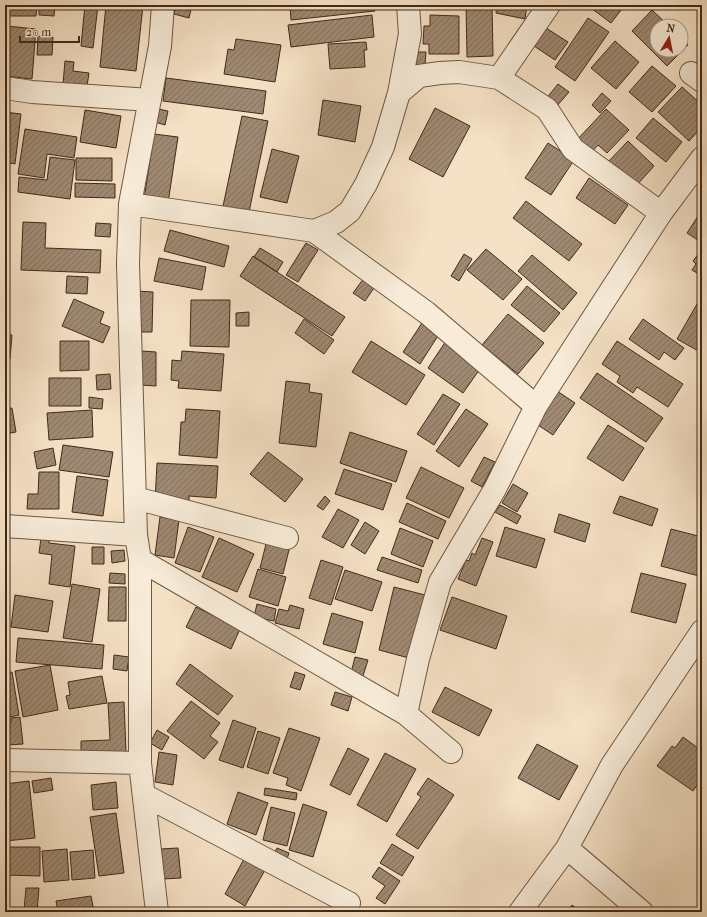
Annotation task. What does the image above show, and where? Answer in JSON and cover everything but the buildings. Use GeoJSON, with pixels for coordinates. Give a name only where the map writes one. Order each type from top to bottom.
{"type":"FeatureCollection","features":[{"type":"Feature","properties":{"kind":"street"},"geometry":{"type":"LineString","coordinates":[[157,912],[140,763],[140,560],[136,535],[128,264],[130,204],[160,46],[162,5]]}},
{"type":"Feature","properties":{"kind":"street"},"geometry":{"type":"LineString","coordinates":[[314,231],[336,222],[350,211],[366,184],[382,147],[399,92],[410,34],[408,5]]}},
{"type":"Feature","properties":{"kind":"street"},"geometry":{"type":"LineString","coordinates":[[499,78],[549,5]]}},
{"type":"Feature","properties":{"kind":"street"},"geometry":{"type":"LineString","coordinates":[[399,92],[419,76],[459,72],[499,78],[547,109],[573,149],[661,213]]}},
{"type":"Feature","properties":{"kind":"street"},"geometry":{"type":"LineString","coordinates":[[5,88],[32,92],[150,100]]}},
{"type":"Feature","properties":{"kind":"street"},"geometry":{"type":"LineString","coordinates":[[406,714],[418,659],[440,582],[495,489],[536,406],[661,213],[702,158]]}},
{"type":"Feature","properties":{"kind":"street"},"geometry":{"type":"LineString","coordinates":[[130,204],[314,231],[426,313],[536,406]]}},
{"type":"Feature","properties":{"kind":"street"},"geometry":{"type":"LineString","coordinates":[[135,498],[287,538]]}},
{"type":"Feature","properties":{"kind":"street"},"geometry":{"type":"LineString","coordinates":[[5,526],[136,535]]}},
{"type":"Feature","properties":{"kind":"street"},"geometry":{"type":"LineString","coordinates":[[140,560],[406,714],[451,752]]}},
{"type":"Feature","properties":{"kind":"street"},"geometry":{"type":"LineString","coordinates":[[520,912],[567,848],[612,765],[702,631]]}},
{"type":"Feature","properties":{"kind":"street"},"geometry":{"type":"LineString","coordinates":[[5,760],[140,763]]}},
{"type":"Feature","properties":{"kind":"street"},"geometry":{"type":"LineString","coordinates":[[144,795],[349,903]]}},
{"type":"Feature","properties":{"kind":"street"},"geometry":{"type":"LineString","coordinates":[[567,848],[642,912]]}}]}
